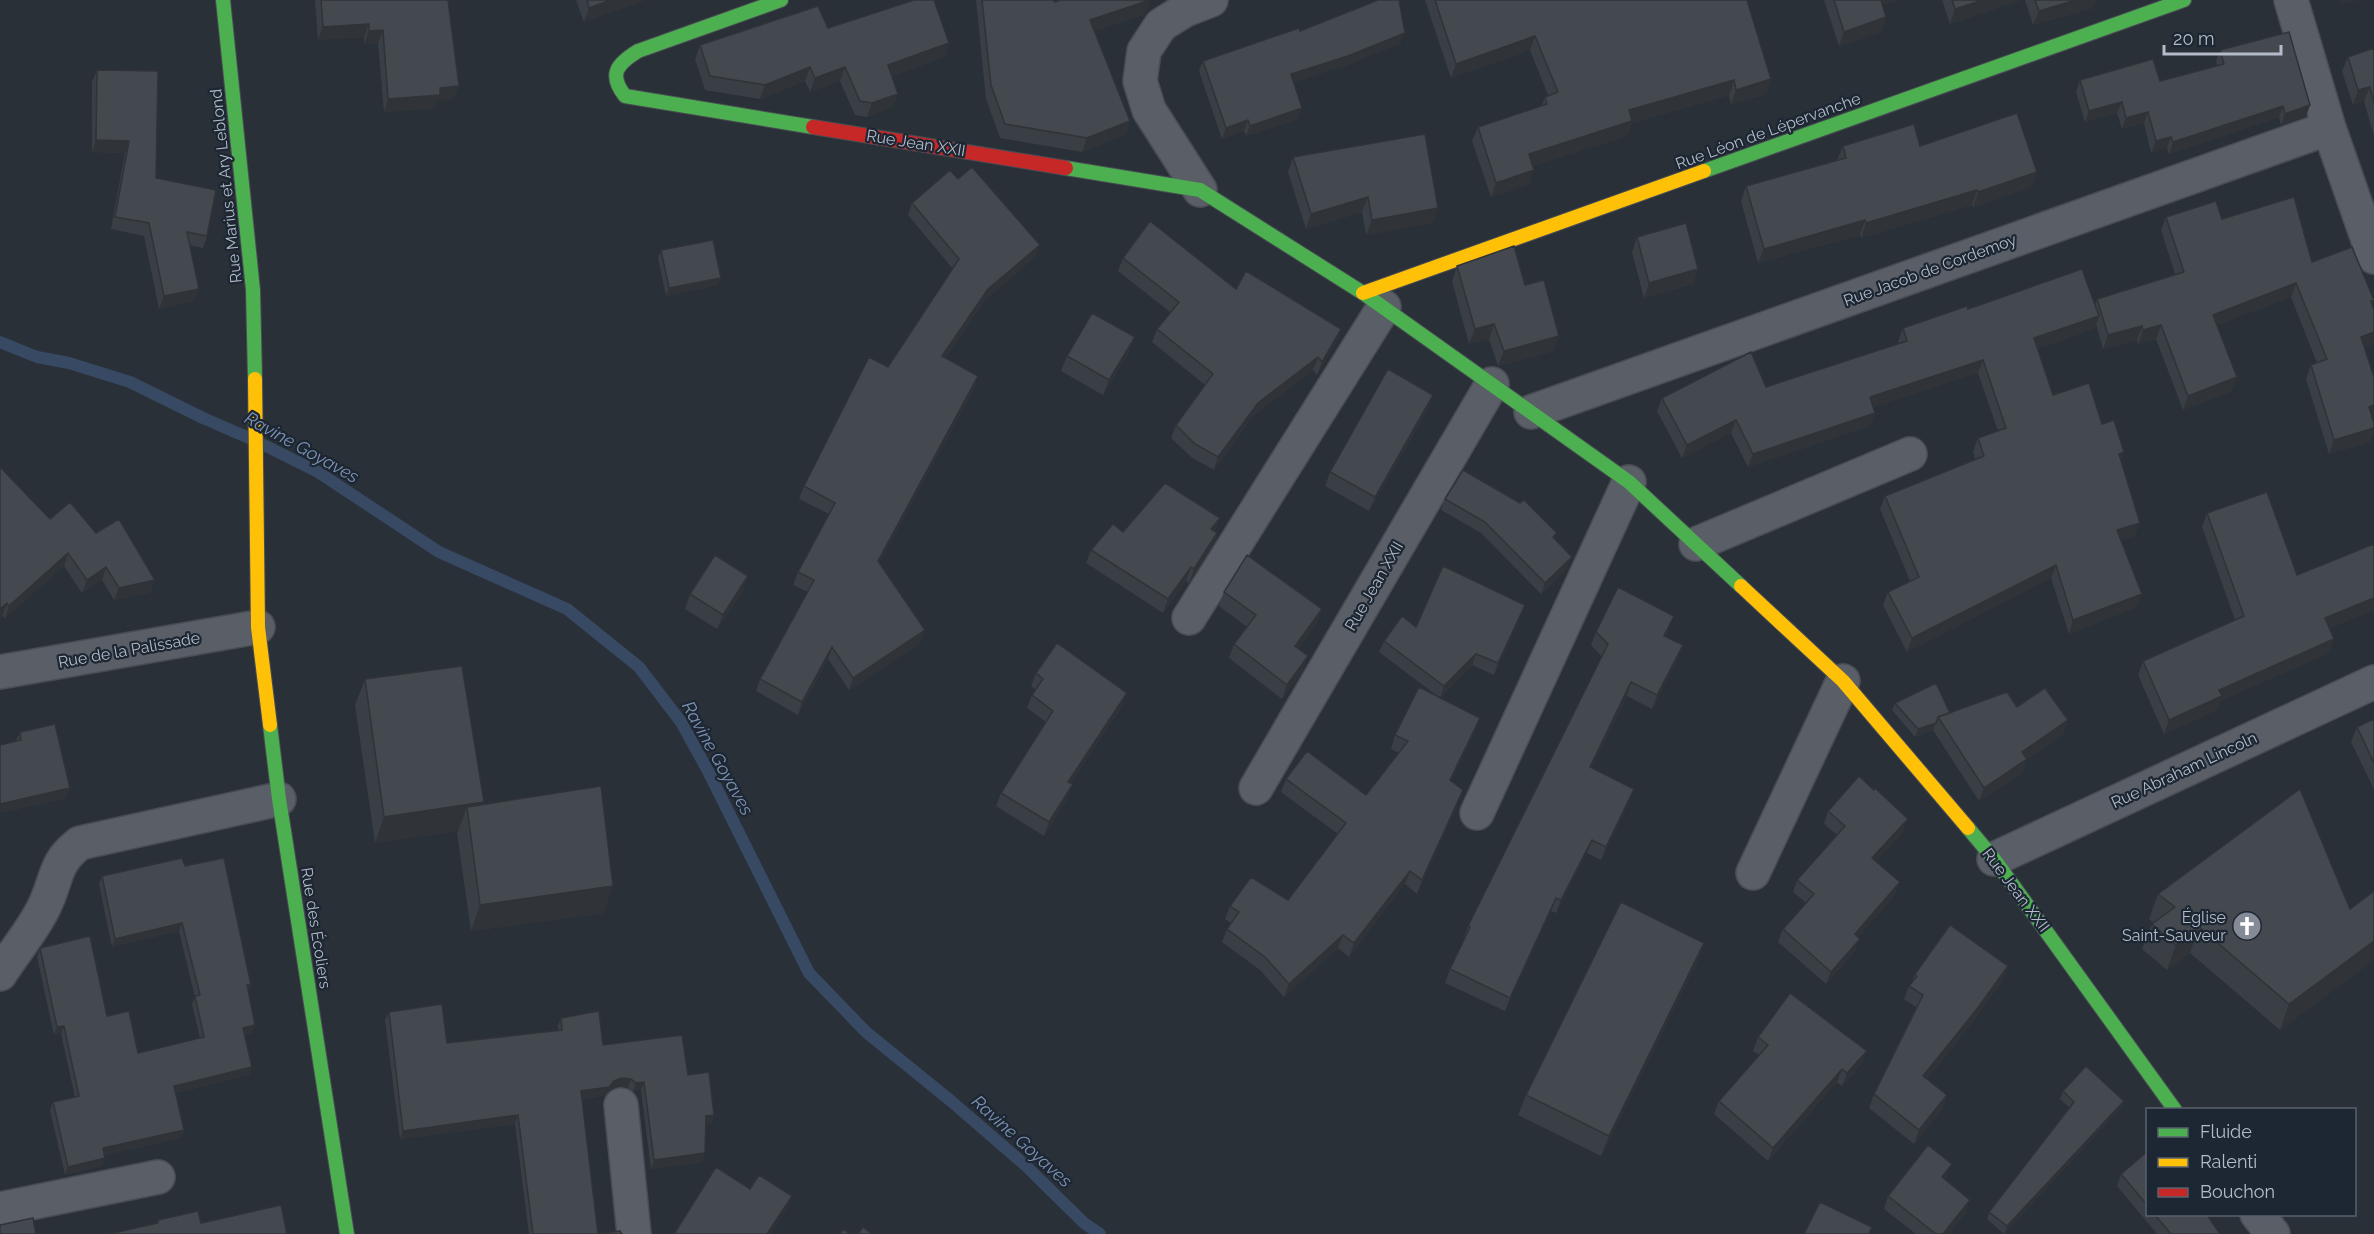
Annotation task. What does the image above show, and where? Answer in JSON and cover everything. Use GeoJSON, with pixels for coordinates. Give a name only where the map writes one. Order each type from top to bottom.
{"type":"FeatureCollection","features":[{"type":"Feature","properties":{"kind":"street","name":"Rue Marius et Ary Leblond"},"geometry":{"type":"LineString","coordinates":[[223,0],[247,221],[256,369],[258,483]]}},
{"type":"Feature","properties":{"kind":"street","name":"Rue Jean XXII"},"geometry":{"type":"LineString","coordinates":[[781,0],[638,51],[623,60],[615,73],[616,86],[625,96],[1200,190],[1374,300],[1629,482],[1843,681],[1994,859],[2174,1108]]}},
{"type":"Feature","properties":{"kind":"street"},"geometry":{"type":"LineString","coordinates":[[1200,190],[1149,110],[1140,81],[1144,51],[1161,25],[1185,10],[1212,0]]}},
{"type":"Feature","properties":{"kind":"street","name":"Rue Léon de Lépervanche"},"geometry":{"type":"LineString","coordinates":[[1374,300],[2184,0]]}},
{"type":"Feature","properties":{"kind":"street"},"geometry":{"type":"LineString","coordinates":[[2291,0],[2329,128],[2374,257]]}},
{"type":"Feature","properties":{"kind":"street","name":"Rue Jacob de Cordemoy"},"geometry":{"type":"LineString","coordinates":[[1532,412],[2329,128]]}},
{"type":"Feature","properties":{"kind":"street"},"geometry":{"type":"LineString","coordinates":[[1189,618],[1374,300]]}},
{"type":"Feature","properties":{"kind":"street","name":"Rue Jean XXII"},"geometry":{"type":"LineString","coordinates":[[1256,788],[1492,384]]}},
{"type":"Feature","properties":{"kind":"street"},"geometry":{"type":"LineString","coordinates":[[1696,544],[1910,454]]}},
{"type":"Feature","properties":{"kind":"street"},"geometry":{"type":"LineString","coordinates":[[1477,813],[1629,482]]}},
{"type":"Feature","properties":{"kind":"street","name":"Rue des Écoliers"},"geometry":{"type":"LineString","coordinates":[[258,483],[258,627],[279,799],[346,1234]]}},
{"type":"Feature","properties":{"kind":"street","name":"Rue de la Palissade"},"geometry":{"type":"LineString","coordinates":[[0,672],[258,627]]}},
{"type":"Feature","properties":{"kind":"street"},"geometry":{"type":"LineString","coordinates":[[1753,873],[1843,681]]}},
{"type":"Feature","properties":{"kind":"street","name":"Rue Abraham Lincoln"},"geometry":{"type":"LineString","coordinates":[[1994,859],[2374,682]]}},
{"type":"Feature","properties":{"kind":"street"},"geometry":{"type":"LineString","coordinates":[[0,974],[44,907],[60,863],[69,851],[80,843],[279,799]]}},
{"type":"Feature","properties":{"kind":"street"},"geometry":{"type":"LineString","coordinates":[[621,1106],[634,1234]]}},
{"type":"Feature","properties":{"kind":"street"},"geometry":{"type":"LineString","coordinates":[[0,1209],[158,1177]]}},
{"type":"Feature","properties":{"kind":"street"},"geometry":{"type":"LineString","coordinates":[[2258,1216],[2273,1234]]}},
{"type":"Feature","properties":{"kind":"building"},"geometry":{"type":"Polygon","coordinates":[[[321,0],[448,0],[459,86],[440,88],[440,95],[388,99],[383,30],[369,31],[369,24],[323,27],[321,0]]]}},
{"type":"Feature","properties":{"kind":"building"},"geometry":{"type":"Polygon","coordinates":[[[587,0],[611,0],[589,8],[587,0]]]}},
{"type":"Feature","properties":{"kind":"building"},"geometry":{"type":"Polygon","coordinates":[[[914,0],[934,0],[949,43],[888,65],[898,94],[872,103],[860,101],[845,67],[815,78],[810,67],[765,85],[710,76],[700,45],[818,6],[828,28],[914,0]]]}},
{"type":"Feature","properties":{"kind":"building"},"geometry":{"type":"Polygon","coordinates":[[[982,0],[1053,0],[1055,2],[1061,0],[1150,0],[1090,20],[1130,121],[1087,138],[1005,124],[991,85],[982,0]]]}},
{"type":"Feature","properties":{"kind":"building"},"geometry":{"type":"Polygon","coordinates":[[[1378,0],[1399,0],[1405,33],[1348,56],[1291,74],[1302,108],[1250,126],[1248,120],[1226,128],[1203,61],[1299,28],[1300,31],[1378,0]]]}},
{"type":"Feature","properties":{"kind":"building"},"geometry":{"type":"Polygon","coordinates":[[[1435,0],[1747,0],[1771,79],[1736,90],[1734,80],[1629,110],[1632,121],[1529,154],[1534,170],[1496,183],[1478,127],[1547,104],[1545,97],[1558,92],[1535,36],[1456,64],[1435,0]]]}},
{"type":"Feature","properties":{"kind":"building"},"geometry":{"type":"Polygon","coordinates":[[[1834,0],[1881,0],[1886,17],[1844,32],[1834,0]]]}},
{"type":"Feature","properties":{"kind":"building"},"geometry":{"type":"Polygon","coordinates":[[[1952,0],[1983,0],[1955,9],[1952,0]]]}},
{"type":"Feature","properties":{"kind":"building"},"geometry":{"type":"Polygon","coordinates":[[[2035,0],[2076,0],[2039,11],[2035,0]]]}},
{"type":"Feature","properties":{"kind":"building"},"geometry":{"type":"Polygon","coordinates":[[[2289,32],[2310,105],[2285,114],[2283,106],[2173,142],[2171,137],[2156,141],[2148,112],[2126,118],[2122,102],[2089,111],[2080,80],[2153,59],[2160,81],[2224,64],[2220,50],[2289,32]]]}},
{"type":"Feature","properties":{"kind":"building"},"geometry":{"type":"Polygon","coordinates":[[[2374,48],[2374,103],[2370,87],[2358,90],[2348,57],[2374,48]]]}},
{"type":"Feature","properties":{"kind":"building"},"geometry":{"type":"Polygon","coordinates":[[[97,70],[158,71],[156,178],[216,190],[207,236],[187,232],[199,289],[164,296],[149,223],[115,217],[129,141],[96,140],[97,70]]]}},
{"type":"Feature","properties":{"kind":"building"},"geometry":{"type":"Polygon","coordinates":[[[2017,113],[2037,172],[1978,192],[1977,190],[1866,223],[1865,220],[1764,249],[1746,186],[1846,158],[1843,146],[1914,124],[1920,146],[2017,113]]]}},
{"type":"Feature","properties":{"kind":"building"},"geometry":{"type":"Polygon","coordinates":[[[1425,134],[1438,208],[1372,220],[1368,197],[1311,214],[1293,157],[1425,134]]]}},
{"type":"Feature","properties":{"kind":"building"},"geometry":{"type":"Polygon","coordinates":[[[972,167],[1040,245],[988,289],[942,356],[978,376],[878,561],[925,630],[853,678],[832,647],[802,702],[760,679],[814,580],[798,572],[835,503],[804,486],[869,357],[888,367],[959,259],[912,203],[950,170],[958,179],[972,167]]]}},
{"type":"Feature","properties":{"kind":"building"},"geometry":{"type":"Polygon","coordinates":[[[2294,197],[2312,262],[2352,247],[2374,300],[2371,301],[2374,310],[2374,332],[2361,337],[2374,377],[2374,405],[2369,407],[2374,428],[2334,440],[2311,365],[2327,359],[2296,283],[2213,315],[2237,377],[2188,396],[2161,325],[2143,330],[2142,326],[2108,335],[2097,299],[2184,272],[2166,217],[2216,201],[2222,219],[2294,197]]]}},
{"type":"Feature","properties":{"kind":"building"},"geometry":{"type":"Polygon","coordinates":[[[1150,221],[1236,289],[1246,271],[1341,329],[1322,362],[1318,357],[1258,403],[1218,457],[1195,444],[1176,425],[1213,374],[1157,329],[1179,302],[1123,258],[1150,221]]]}},
{"type":"Feature","properties":{"kind":"building"},"geometry":{"type":"Polygon","coordinates":[[[1686,223],[1698,269],[1649,283],[1637,237],[1686,223]]]}},
{"type":"Feature","properties":{"kind":"building"},"geometry":{"type":"Polygon","coordinates":[[[713,240],[721,278],[669,288],[661,250],[713,240]]]}},
{"type":"Feature","properties":{"kind":"building"},"geometry":{"type":"Polygon","coordinates":[[[1514,246],[1525,285],[1544,280],[1559,336],[1504,351],[1494,324],[1475,329],[1457,266],[1514,246]]]}},
{"type":"Feature","properties":{"kind":"building"},"geometry":{"type":"Polygon","coordinates":[[[2082,269],[2099,316],[2034,338],[2053,395],[2089,383],[2102,424],[2114,420],[2124,452],[2119,454],[2140,523],[2117,530],[2142,594],[2073,620],[2056,565],[1912,638],[1888,592],[1919,577],[1885,496],[1984,456],[1978,438],[2006,428],[1983,360],[1870,397],[1875,413],[1753,454],[1736,420],[1687,445],[1662,398],[1751,352],[1766,387],[1907,341],[1903,328],[1967,306],[1968,309],[2082,269]]]}},
{"type":"Feature","properties":{"kind":"building"},"geometry":{"type":"Polygon","coordinates":[[[1092,313],[1135,337],[1109,380],[1067,356],[1092,313]]]}},
{"type":"Feature","properties":{"kind":"building"},"geometry":{"type":"Polygon","coordinates":[[[1388,369],[1433,395],[1375,497],[1330,472],[1388,369]]]}},
{"type":"Feature","properties":{"kind":"building"},"geometry":{"type":"Polygon","coordinates":[[[0,467],[50,519],[70,502],[96,533],[119,519],[155,580],[119,588],[106,567],[87,580],[68,553],[9,606],[7,603],[0,609],[0,467]]]}},
{"type":"Feature","properties":{"kind":"building"},"geometry":{"type":"Polygon","coordinates":[[[1463,470],[1520,503],[1524,500],[1557,533],[1553,537],[1572,557],[1545,583],[1485,522],[1445,499],[1463,470]]]}},
{"type":"Feature","properties":{"kind":"building"},"geometry":{"type":"Polygon","coordinates":[[[1165,483],[1220,518],[1211,529],[1217,533],[1194,569],[1191,567],[1168,599],[1091,550],[1113,524],[1123,532],[1165,483]]]}},
{"type":"Feature","properties":{"kind":"building"},"geometry":{"type":"Polygon","coordinates":[[[2267,492],[2297,575],[2374,544],[2374,598],[2325,618],[2334,639],[2219,690],[2222,696],[2169,720],[2143,661],[2244,616],[2207,513],[2267,492]]]}},
{"type":"Feature","properties":{"kind":"building"},"geometry":{"type":"Polygon","coordinates":[[[715,555],[748,576],[723,615],[690,594],[715,555]]]}},
{"type":"Feature","properties":{"kind":"building"},"geometry":{"type":"Polygon","coordinates":[[[1247,555],[1322,609],[1295,646],[1308,656],[1287,685],[1234,644],[1256,615],[1224,592],[1247,555]]]}},
{"type":"Feature","properties":{"kind":"building"},"geometry":{"type":"Polygon","coordinates":[[[1443,566],[1525,605],[1498,663],[1476,654],[1444,686],[1384,641],[1402,616],[1416,627],[1443,566]]]}},
{"type":"Feature","properties":{"kind":"building"},"geometry":{"type":"Polygon","coordinates":[[[1618,587],[1674,616],[1664,636],[1683,645],[1657,695],[1631,682],[1590,767],[1634,789],[1606,847],[1592,840],[1561,900],[1556,898],[1510,998],[1450,969],[1470,927],[1468,926],[1608,644],[1596,632],[1618,587]]]}},
{"type":"Feature","properties":{"kind":"building"},"geometry":{"type":"Polygon","coordinates":[[[1057,643],[1127,693],[1068,782],[1073,784],[1049,822],[1001,793],[1053,711],[1032,695],[1043,679],[1036,673],[1057,643]]]}},
{"type":"Feature","properties":{"kind":"building"},"geometry":{"type":"Polygon","coordinates":[[[462,666],[484,802],[384,817],[365,679],[462,666]]]}},
{"type":"Feature","properties":{"kind":"building"},"geometry":{"type":"Polygon","coordinates":[[[1936,683],[1950,713],[1938,717],[1936,723],[1918,729],[1895,703],[1936,683]]]}},
{"type":"Feature","properties":{"kind":"building"},"geometry":{"type":"Polygon","coordinates":[[[1419,687],[1480,718],[1450,780],[1463,790],[1422,880],[1410,871],[1354,943],[1343,935],[1289,984],[1265,957],[1227,929],[1239,912],[1230,906],[1251,877],[1288,900],[1346,823],[1286,779],[1307,751],[1366,795],[1408,741],[1395,735],[1419,687]]]}},
{"type":"Feature","properties":{"kind":"building"},"geometry":{"type":"Polygon","coordinates":[[[2045,688],[2068,720],[2022,752],[2027,759],[1984,788],[1938,717],[2007,692],[2017,707],[2045,688]]]}},
{"type":"Feature","properties":{"kind":"building"},"geometry":{"type":"Polygon","coordinates":[[[2374,719],[2374,763],[2357,727],[2374,719]]]}},
{"type":"Feature","properties":{"kind":"building"},"geometry":{"type":"Polygon","coordinates":[[[55,724],[70,788],[0,804],[0,745],[21,740],[20,732],[55,724]]]}},
{"type":"Feature","properties":{"kind":"building"},"geometry":{"type":"Polygon","coordinates":[[[1859,776],[1908,819],[1872,858],[1900,882],[1855,934],[1860,939],[1831,972],[1783,929],[1814,894],[1797,880],[1845,826],[1828,811],[1859,776]]]}},
{"type":"Feature","properties":{"kind":"building"},"geometry":{"type":"Polygon","coordinates":[[[601,786],[613,886],[480,905],[467,807],[601,786]]]}},
{"type":"Feature","properties":{"kind":"building","name":"Église Saint-Sauveur"},"geometry":{"type":"Polygon","coordinates":[[[2300,789],[2350,909],[2374,891],[2374,941],[2289,1004],[2199,927],[2176,945],[2152,924],[2175,907],[2158,894],[2300,789]]]}},
{"type":"Feature","properties":{"kind":"building"},"geometry":{"type":"Polygon","coordinates":[[[182,858],[185,866],[224,858],[251,985],[247,985],[255,1025],[243,1028],[252,1067],[174,1086],[184,1130],[103,1148],[105,1158],[68,1167],[53,1102],[79,1096],[64,1026],[57,1027],[40,948],[90,936],[107,1016],[129,1011],[138,1053],[204,1037],[195,996],[200,995],[182,923],[115,939],[102,876],[182,858]]]}},
{"type":"Feature","properties":{"kind":"building"},"geometry":{"type":"Polygon","coordinates":[[[1621,902],[1704,943],[1609,1136],[1526,1095],[1621,902]]]}},
{"type":"Feature","properties":{"kind":"building"},"geometry":{"type":"Polygon","coordinates":[[[1950,925],[2008,966],[1923,1076],[1947,1095],[1919,1130],[1874,1094],[1923,995],[1909,986],[1950,925]]]}},
{"type":"Feature","properties":{"kind":"building"},"geometry":{"type":"Polygon","coordinates":[[[1790,993],[1867,1051],[1847,1073],[1842,1069],[1773,1148],[1719,1101],[1768,1045],[1758,1037],[1790,993]]]}},
{"type":"Feature","properties":{"kind":"building"},"geometry":{"type":"Polygon","coordinates":[[[442,1004],[447,1043],[562,1030],[561,1018],[599,1011],[603,1045],[682,1035],[688,1075],[709,1072],[714,1115],[706,1116],[705,1153],[654,1160],[644,1082],[636,1083],[631,1079],[622,1078],[614,1081],[609,1087],[581,1091],[598,1234],[533,1234],[518,1115],[403,1131],[389,1012],[442,1004]]]}},
{"type":"Feature","properties":{"kind":"building"},"geometry":{"type":"Polygon","coordinates":[[[2086,1066],[2124,1101],[2007,1226],[1989,1212],[2074,1102],[2063,1091],[2086,1066]]]}},
{"type":"Feature","properties":{"kind":"building"},"geometry":{"type":"Polygon","coordinates":[[[1928,1145],[1952,1164],[1942,1177],[1970,1200],[1943,1234],[1936,1234],[1888,1196],[1928,1145]]]}},
{"type":"Feature","properties":{"kind":"building"},"geometry":{"type":"Polygon","coordinates":[[[2146,1153],[2146,1204],[2121,1174],[2146,1153]]]}},
{"type":"Feature","properties":{"kind":"building"},"geometry":{"type":"Polygon","coordinates":[[[716,1167],[750,1189],[759,1175],[792,1196],[767,1234],[674,1234],[716,1167]]]}},
{"type":"Feature","properties":{"kind":"building"},"geometry":{"type":"Polygon","coordinates":[[[1820,1202],[1872,1227],[1869,1234],[1804,1234],[1820,1202]]]}},
{"type":"Feature","properties":{"kind":"building"},"geometry":{"type":"Polygon","coordinates":[[[281,1205],[287,1234],[109,1234],[198,1211],[201,1223],[281,1205]]]}},
{"type":"Feature","properties":{"kind":"building"},"geometry":{"type":"Polygon","coordinates":[[[2156,1216],[2208,1216],[2220,1234],[2171,1234],[2156,1216]]]}},
{"type":"Feature","properties":{"kind":"building"},"geometry":{"type":"Polygon","coordinates":[[[33,1218],[36,1234],[0,1234],[0,1225],[33,1218]]]}},
{"type":"Feature","properties":{"kind":"building"},"geometry":{"type":"Polygon","coordinates":[[[863,1227],[872,1234],[858,1234],[863,1227]]]}},
{"type":"Feature","properties":{"kind":"building"},"geometry":{"type":"Polygon","coordinates":[[[843,1229],[850,1234],[840,1234],[843,1229]]]}},
{"type":"Feature","properties":{"kind":"building"},"geometry":{"type":"Polygon","coordinates":[[[620,1231],[622,1234],[598,1234],[620,1231]]]}},
{"type":"Feature","properties":{"kind":"waterway","name":"Ravine Goyaves"},"geometry":{"type":"LineString","coordinates":[[0,342],[37,357],[69,363],[130,382],[318,472],[439,552],[567,609],[639,667],[681,722],[809,973],[866,1032],[951,1101],[1025,1165],[1084,1223],[1100,1234]]}},
{"type":"Feature","properties":{"kind":"traffic: fast"},"geometry":{"type":"LineString","coordinates":[[223,0],[253,290],[255,379]]}},
{"type":"Feature","properties":{"kind":"traffic: fast"},"geometry":{"type":"LineString","coordinates":[[781,0],[638,51],[620,65],[617,70],[617,82],[625,96],[813,127]]}},
{"type":"Feature","properties":{"kind":"traffic: fast"},"geometry":{"type":"LineString","coordinates":[[1704,171],[2184,0]]}},
{"type":"Feature","properties":{"kind":"traffic: fast"},"geometry":{"type":"LineString","coordinates":[[1066,168],[1200,190],[1363,293],[1629,482],[1741,586]]}},
{"type":"Feature","properties":{"kind":"traffic: fast"},"geometry":{"type":"LineString","coordinates":[[270,725],[279,799],[347,1234]]}},
{"type":"Feature","properties":{"kind":"traffic: fast"},"geometry":{"type":"LineString","coordinates":[[1968,828],[1994,859],[2174,1108]]}},
{"type":"Feature","properties":{"kind":"traffic: slow"},"geometry":{"type":"LineString","coordinates":[[1363,293],[1704,171]]}},
{"type":"Feature","properties":{"kind":"traffic: slow"},"geometry":{"type":"LineString","coordinates":[[255,379],[258,627],[270,725]]}},
{"type":"Feature","properties":{"kind":"traffic: slow"},"geometry":{"type":"LineString","coordinates":[[1741,586],[1843,681],[1968,828]]}},
{"type":"Feature","properties":{"kind":"traffic: jam"},"geometry":{"type":"LineString","coordinates":[[813,127],[1066,168]]}},
{"type":"Feature","properties":{"kind":"place","name":"Église Saint-Sauveur"},"geometry":{"type":"Point","coordinates":[2247,926]}}]}
